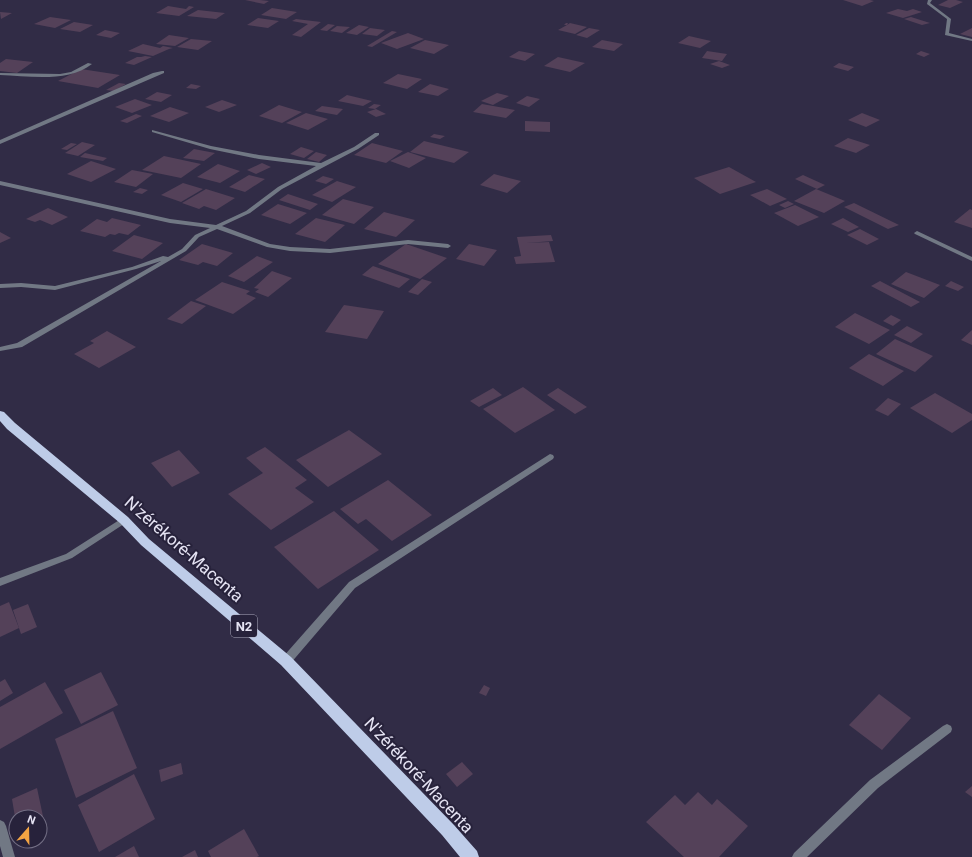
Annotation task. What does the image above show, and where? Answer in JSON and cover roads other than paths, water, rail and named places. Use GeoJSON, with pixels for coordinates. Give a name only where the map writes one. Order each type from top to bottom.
{"type":"FeatureCollection","features":[{"type":"Feature","properties":{"kind":"highway","name":"N'zérékoré-Macenta"},"geometry":{"type":"LineString","coordinates":[[0,414],[11,426],[124,520],[145,542],[286,661],[448,830],[471,857]]}},
{"type":"Feature","properties":{"kind":"street"},"geometry":{"type":"LineString","coordinates":[[930,0],[928,3],[949,19],[947,34],[972,40]]}},
{"type":"Feature","properties":{"kind":"street"},"geometry":{"type":"LineString","coordinates":[[0,74],[60,75],[72,73],[90,64]]}},
{"type":"Feature","properties":{"kind":"street"},"geometry":{"type":"LineString","coordinates":[[0,142],[162,72]]}},
{"type":"Feature","properties":{"kind":"street"},"geometry":{"type":"LineString","coordinates":[[154,131],[210,147],[259,157],[321,165]]}},
{"type":"Feature","properties":{"kind":"street"},"geometry":{"type":"LineString","coordinates":[[0,349],[19,345],[184,250],[197,236],[218,228],[248,212],[280,188],[321,165],[356,148],[377,134]]}},
{"type":"Feature","properties":{"kind":"street"},"geometry":{"type":"LineString","coordinates":[[0,183],[170,221],[218,228],[269,246],[290,249],[330,251],[408,242],[448,246]]}},
{"type":"Feature","properties":{"kind":"street"},"geometry":{"type":"LineString","coordinates":[[917,233],[972,259]]}},
{"type":"Feature","properties":{"kind":"street"},"geometry":{"type":"LineString","coordinates":[[0,286],[21,285],[55,288],[134,268],[184,250]]}},
{"type":"Feature","properties":{"kind":"street"},"geometry":{"type":"LineString","coordinates":[[286,661],[352,585],[550,457]]}},
{"type":"Feature","properties":{"kind":"street"},"geometry":{"type":"LineString","coordinates":[[0,582],[69,556],[124,520]]}},
{"type":"Feature","properties":{"kind":"street"},"geometry":{"type":"LineString","coordinates":[[798,857],[874,784],[947,729]]}},
{"type":"Feature","properties":{"kind":"street"},"geometry":{"type":"LineString","coordinates":[[0,826],[9,857]]}}]}
